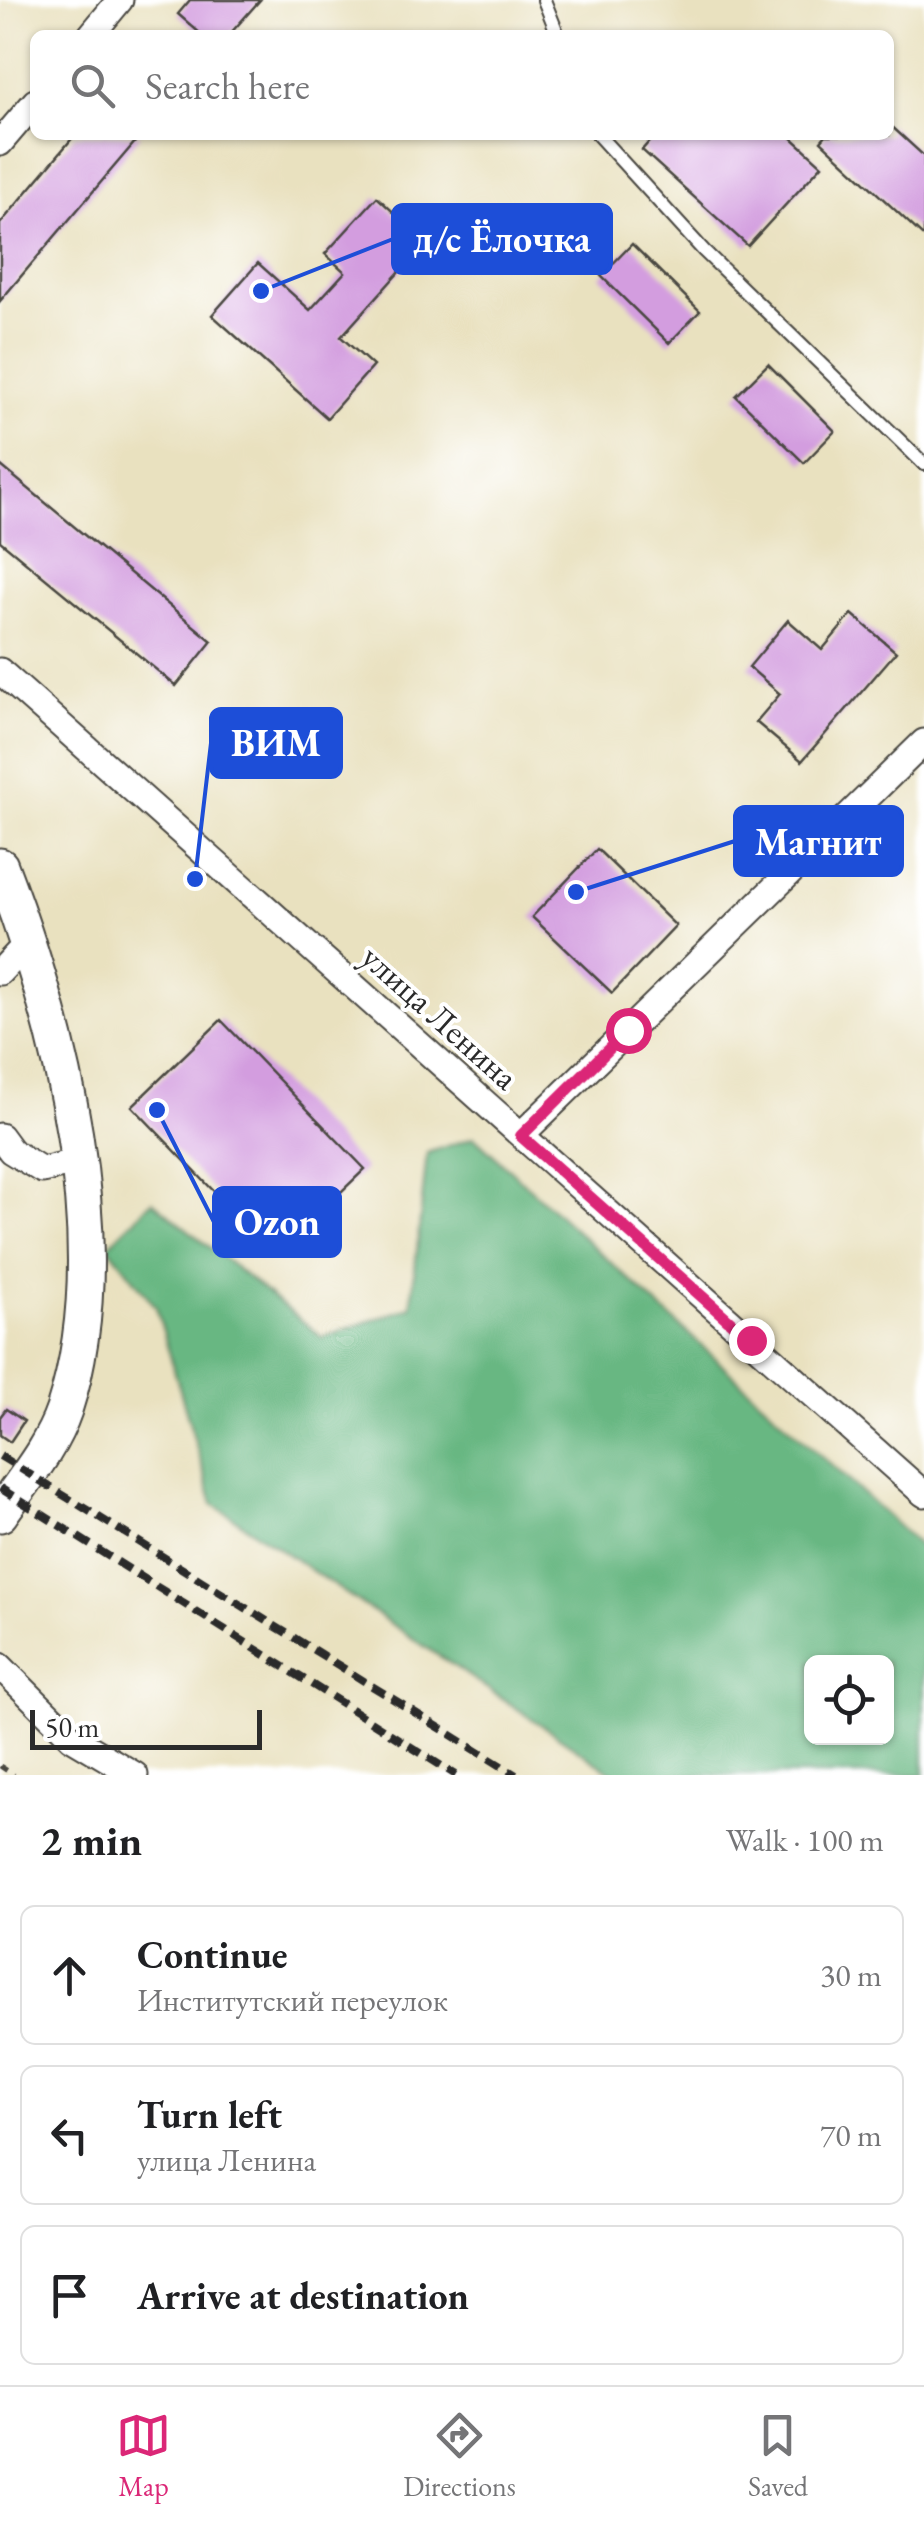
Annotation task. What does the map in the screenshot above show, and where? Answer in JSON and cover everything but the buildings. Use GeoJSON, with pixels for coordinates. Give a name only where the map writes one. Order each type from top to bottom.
{"type":"FeatureCollection","features":[{"type":"Feature","properties":{"kind":"main road"},"geometry":{"type":"LineString","coordinates":[[0,866],[29,941],[58,1047],[79,1162],[86,1289],[76,1366],[63,1414],[38,1460],[0,1514]]}},
{"type":"Feature","properties":{"kind":"street"},"geometry":{"type":"LineString","coordinates":[[95,30],[120,0]]}},
{"type":"Feature","properties":{"kind":"street"},"geometry":{"type":"LineString","coordinates":[[0,143],[30,108]]}},
{"type":"Feature","properties":{"kind":"street","name":"улица Ленина"},"geometry":{"type":"LineString","coordinates":[[0,671],[924,1494]]}},
{"type":"Feature","properties":{"kind":"street"},"geometry":{"type":"LineString","coordinates":[[521,1136],[924,742]]}},
{"type":"Feature","properties":{"kind":"street"},"geometry":{"type":"LineString","coordinates":[[0,972],[29,941]]}},
{"type":"Feature","properties":{"kind":"street"},"geometry":{"type":"LineString","coordinates":[[0,1136],[11,1151],[42,1170],[79,1162]]}},
{"type":"Feature","properties":{"kind":"street"},"geometry":{"type":"LineString","coordinates":[[0,1666],[70,1737],[135,1775]]}},
{"type":"Feature","properties":{"kind":"lane"},"geometry":{"type":"LineString","coordinates":[[544,0],[556,30]]}},
{"type":"Feature","properties":{"kind":"lane"},"geometry":{"type":"LineString","coordinates":[[603,140],[704,250],[924,464]]}},
{"type":"Feature","properties":{"kind":"path"},"geometry":{"type":"LineString","coordinates":[[0,1766],[14,1775]]}},
{"type":"Feature","properties":{"kind":"green space"},"geometry":{"type":"Polygon","coordinates":[[[474,1137],[924,1550],[924,1775],[616,1775],[213,1504],[156,1307],[108,1246],[152,1201],[322,1337],[411,1307],[427,1153],[474,1137]]]}},
{"type":"Feature","properties":{"kind":"railway"},"geometry":{"type":"LineString","coordinates":[[0,1456],[516,1775]]}},
{"type":"Feature","properties":{"kind":"railway"},"geometry":{"type":"LineString","coordinates":[[0,1488],[456,1775]]}},
{"type":"Feature","properties":{"kind":"place","name":"д/с Ёлочка"},"geometry":{"type":"Point","coordinates":[261,291]}},
{"type":"Feature","properties":{"kind":"place","name":"ВИМ"},"geometry":{"type":"Point","coordinates":[195,879]}},
{"type":"Feature","properties":{"kind":"place","name":"Магнит"},"geometry":{"type":"Point","coordinates":[576,892]}},
{"type":"Feature","properties":{"kind":"place","name":"Ozon"},"geometry":{"type":"Point","coordinates":[157,1110]}},
{"type":"Feature","properties":{"kind":"route"},"geometry":{"type":"LineString","coordinates":[[628,1030],[521,1136],[751,1340]]}}]}
